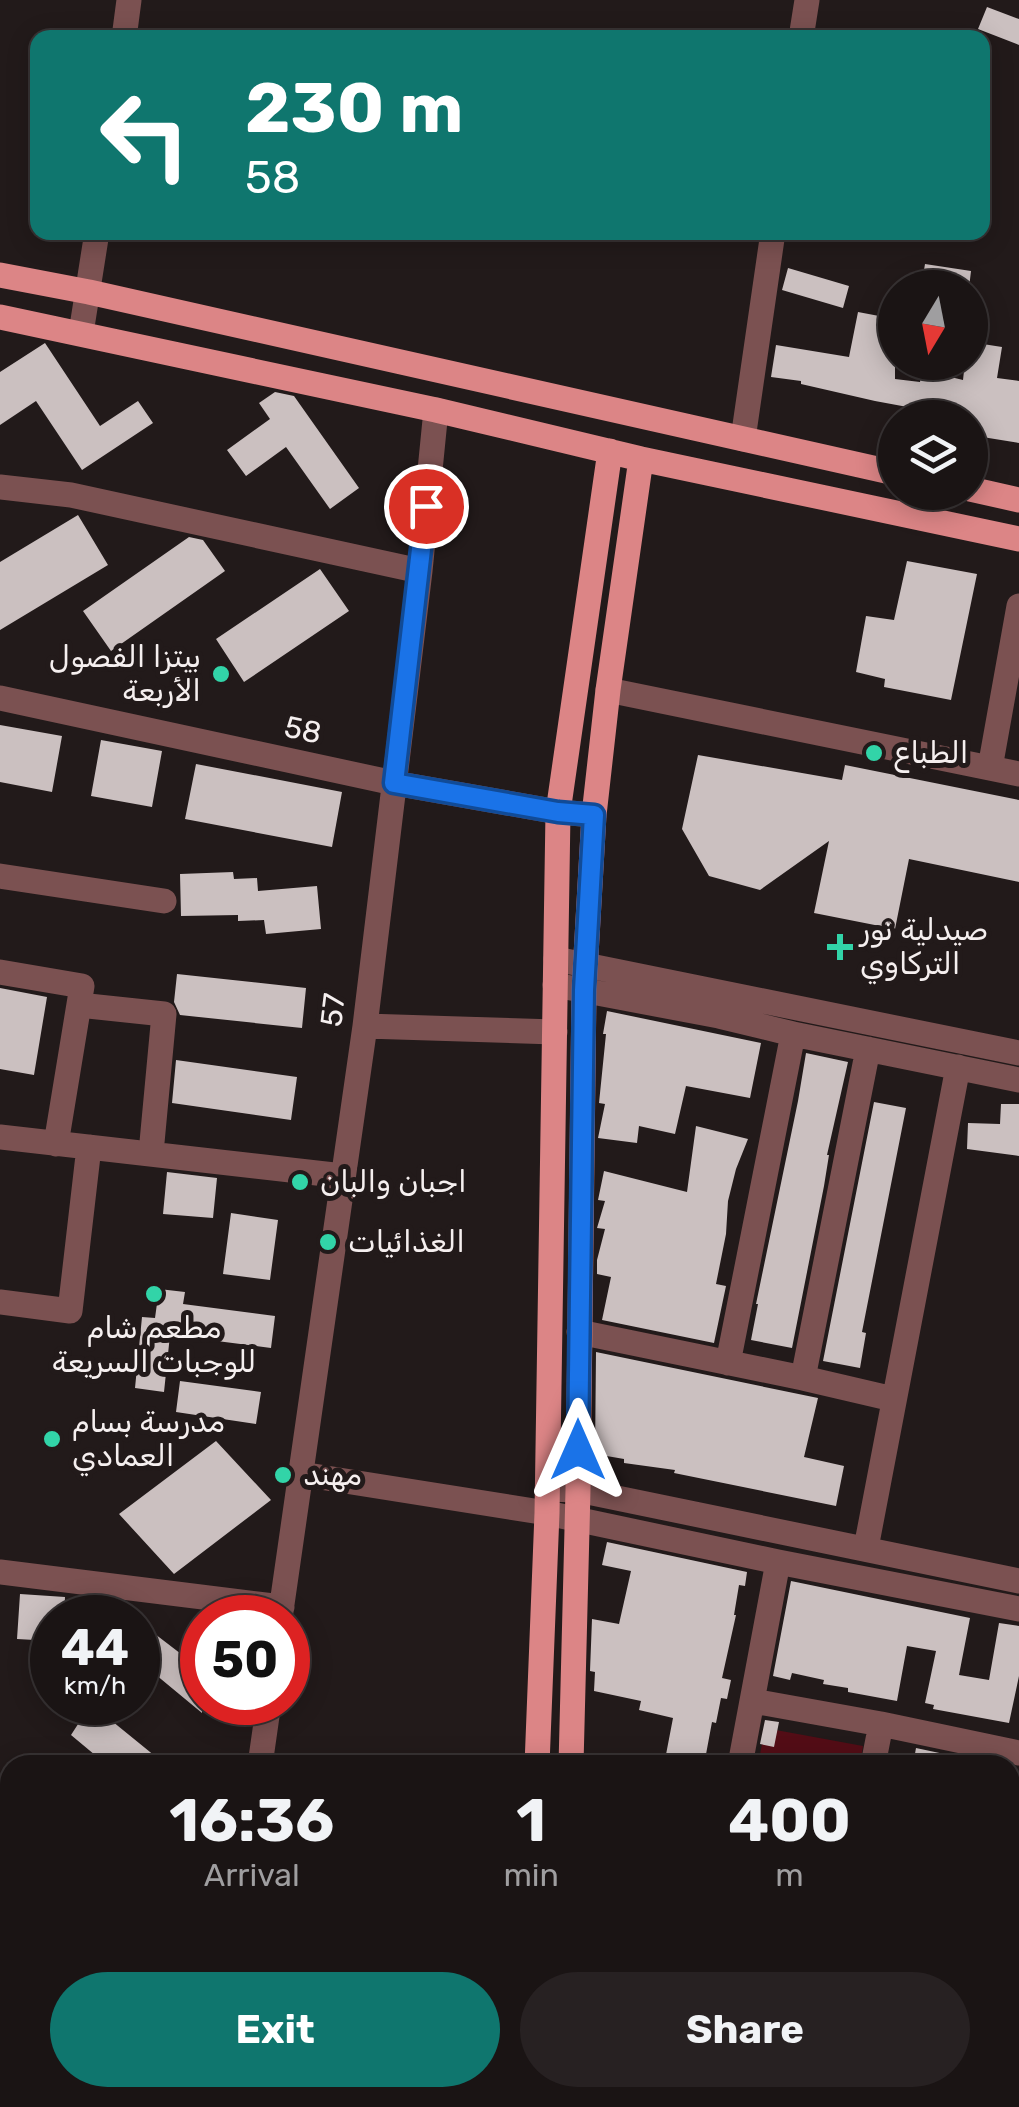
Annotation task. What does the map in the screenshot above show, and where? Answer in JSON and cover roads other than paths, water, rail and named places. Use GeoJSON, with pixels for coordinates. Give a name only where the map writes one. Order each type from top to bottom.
{"type":"FeatureCollection","features":[{"type":"Feature","properties":{"kind":"main road"},"geometry":{"type":"LineString","coordinates":[[0,275],[878,468]]}},
{"type":"Feature","properties":{"kind":"main road"},"geometry":{"type":"LineString","coordinates":[[0,317],[1019,538]]}},
{"type":"Feature","properties":{"kind":"main road"},"geometry":{"type":"LineString","coordinates":[[537,1755],[547,1501],[558,812],[610,451]]}},
{"type":"Feature","properties":{"kind":"main road"},"geometry":{"type":"LineString","coordinates":[[570,1755],[578,1520],[585,977],[594,815],[642,459]]}},
{"type":"Feature","properties":{"kind":"main road"},"geometry":{"type":"LineString","coordinates":[[988,493],[1019,500]]}},
{"type":"Feature","properties":{"kind":"street"},"geometry":{"type":"LineString","coordinates":[[125,30],[128,0]]}},
{"type":"Feature","properties":{"kind":"street"},"geometry":{"type":"LineString","coordinates":[[802,30],[807,0]]}},
{"type":"Feature","properties":{"kind":"street"},"geometry":{"type":"LineString","coordinates":[[81,333],[96,240]]}},
{"type":"Feature","properties":{"kind":"street"},"geometry":{"type":"LineString","coordinates":[[743,439],[772,240]]}},
{"type":"Feature","properties":{"kind":"street","name":"57"},"geometry":{"type":"LineString","coordinates":[[283,1595],[364,1026],[436,410]]}},
{"type":"Feature","properties":{"kind":"street"},"geometry":{"type":"LineString","coordinates":[[0,488],[71,495],[420,570]]}},
{"type":"Feature","properties":{"kind":"street"},"geometry":{"type":"LineString","coordinates":[[990,768],[1019,606]]}},
{"type":"Feature","properties":{"kind":"street"},"geometry":{"type":"LineString","coordinates":[[608,690],[1019,774]]}},
{"type":"Feature","properties":{"kind":"street","name":"58"},"geometry":{"type":"LineString","coordinates":[[0,698],[394,783],[594,815]]}},
{"type":"Feature","properties":{"kind":"street"},"geometry":{"type":"LineString","coordinates":[[0,876],[164,901]]}},
{"type":"Feature","properties":{"kind":"street"},"geometry":{"type":"LineString","coordinates":[[0,972],[82,986],[56,1144]]}},
{"type":"Feature","properties":{"kind":"street"},"geometry":{"type":"LineString","coordinates":[[556,972],[1019,1053]]}},
{"type":"Feature","properties":{"kind":"street"},"geometry":{"type":"LineString","coordinates":[[585,977],[793,1034],[1019,1080]]}},
{"type":"Feature","properties":{"kind":"street"},"geometry":{"type":"LineString","coordinates":[[79,1005],[164,1014],[151,1153]]}},
{"type":"Feature","properties":{"kind":"street"},"geometry":{"type":"LineString","coordinates":[[364,1026],[555,1032]]}},
{"type":"Feature","properties":{"kind":"street"},"geometry":{"type":"LineString","coordinates":[[728,1363],[793,1034]]}},
{"type":"Feature","properties":{"kind":"street"},"geometry":{"type":"LineString","coordinates":[[803,1378],[868,1049]]}},
{"type":"Feature","properties":{"kind":"street"},"geometry":{"type":"LineString","coordinates":[[866,1548],[958,1067]]}},
{"type":"Feature","properties":{"kind":"street"},"geometry":{"type":"LineString","coordinates":[[0,1137],[343,1176]]}},
{"type":"Feature","properties":{"kind":"street"},"geometry":{"type":"LineString","coordinates":[[0,1302],[70,1311],[89,1147]]}},
{"type":"Feature","properties":{"kind":"street"},"geometry":{"type":"LineString","coordinates":[[579,1332],[893,1399]]}},
{"type":"Feature","properties":{"kind":"street"},"geometry":{"type":"LineString","coordinates":[[300,1474],[547,1501],[578,1520],[1019,1609]]}},
{"type":"Feature","properties":{"kind":"street"},"geometry":{"type":"LineString","coordinates":[[547,1501],[578,1490],[1019,1581]]}},
{"type":"Feature","properties":{"kind":"street"},"geometry":{"type":"LineString","coordinates":[[742,1755],[778,1562]]}},
{"type":"Feature","properties":{"kind":"street"},"geometry":{"type":"LineString","coordinates":[[0,1572],[180,1598]]}},
{"type":"Feature","properties":{"kind":"street"},"geometry":{"type":"LineString","coordinates":[[753,1701],[1019,1753]]}},
{"type":"Feature","properties":{"kind":"street"},"geometry":{"type":"LineString","coordinates":[[875,1755],[881,1724]]}},
{"type":"Feature","properties":{"kind":"street"},"geometry":{"type":"LineString","coordinates":[[261,1755],[266,1725]]}},
{"type":"Feature","properties":{"kind":"place","name":"بيتزا الفصول الأربعة"},"geometry":{"type":"Point","coordinates":[221,674]}},
{"type":"Feature","properties":{"kind":"place","name":"الطباع"},"geometry":{"type":"Point","coordinates":[874,753]}},
{"type":"Feature","properties":{"kind":"place","name":"صيدلية نور التركاوي"},"geometry":{"type":"Point","coordinates":[840,947]}},
{"type":"Feature","properties":{"kind":"place","name":"اجبان والبان"},"geometry":{"type":"Point","coordinates":[300,1182]}},
{"type":"Feature","properties":{"kind":"place","name":"الغذائيات"},"geometry":{"type":"Point","coordinates":[328,1242]}},
{"type":"Feature","properties":{"kind":"place","name":"مطعم شام للوجبات السريعة"},"geometry":{"type":"Point","coordinates":[154,1294]}},
{"type":"Feature","properties":{"kind":"place","name":"مدرسة بسام العمادي"},"geometry":{"type":"Point","coordinates":[52,1439]}},
{"type":"Feature","properties":{"kind":"place","name":"مهند"},"geometry":{"type":"Point","coordinates":[283,1475]}}]}
